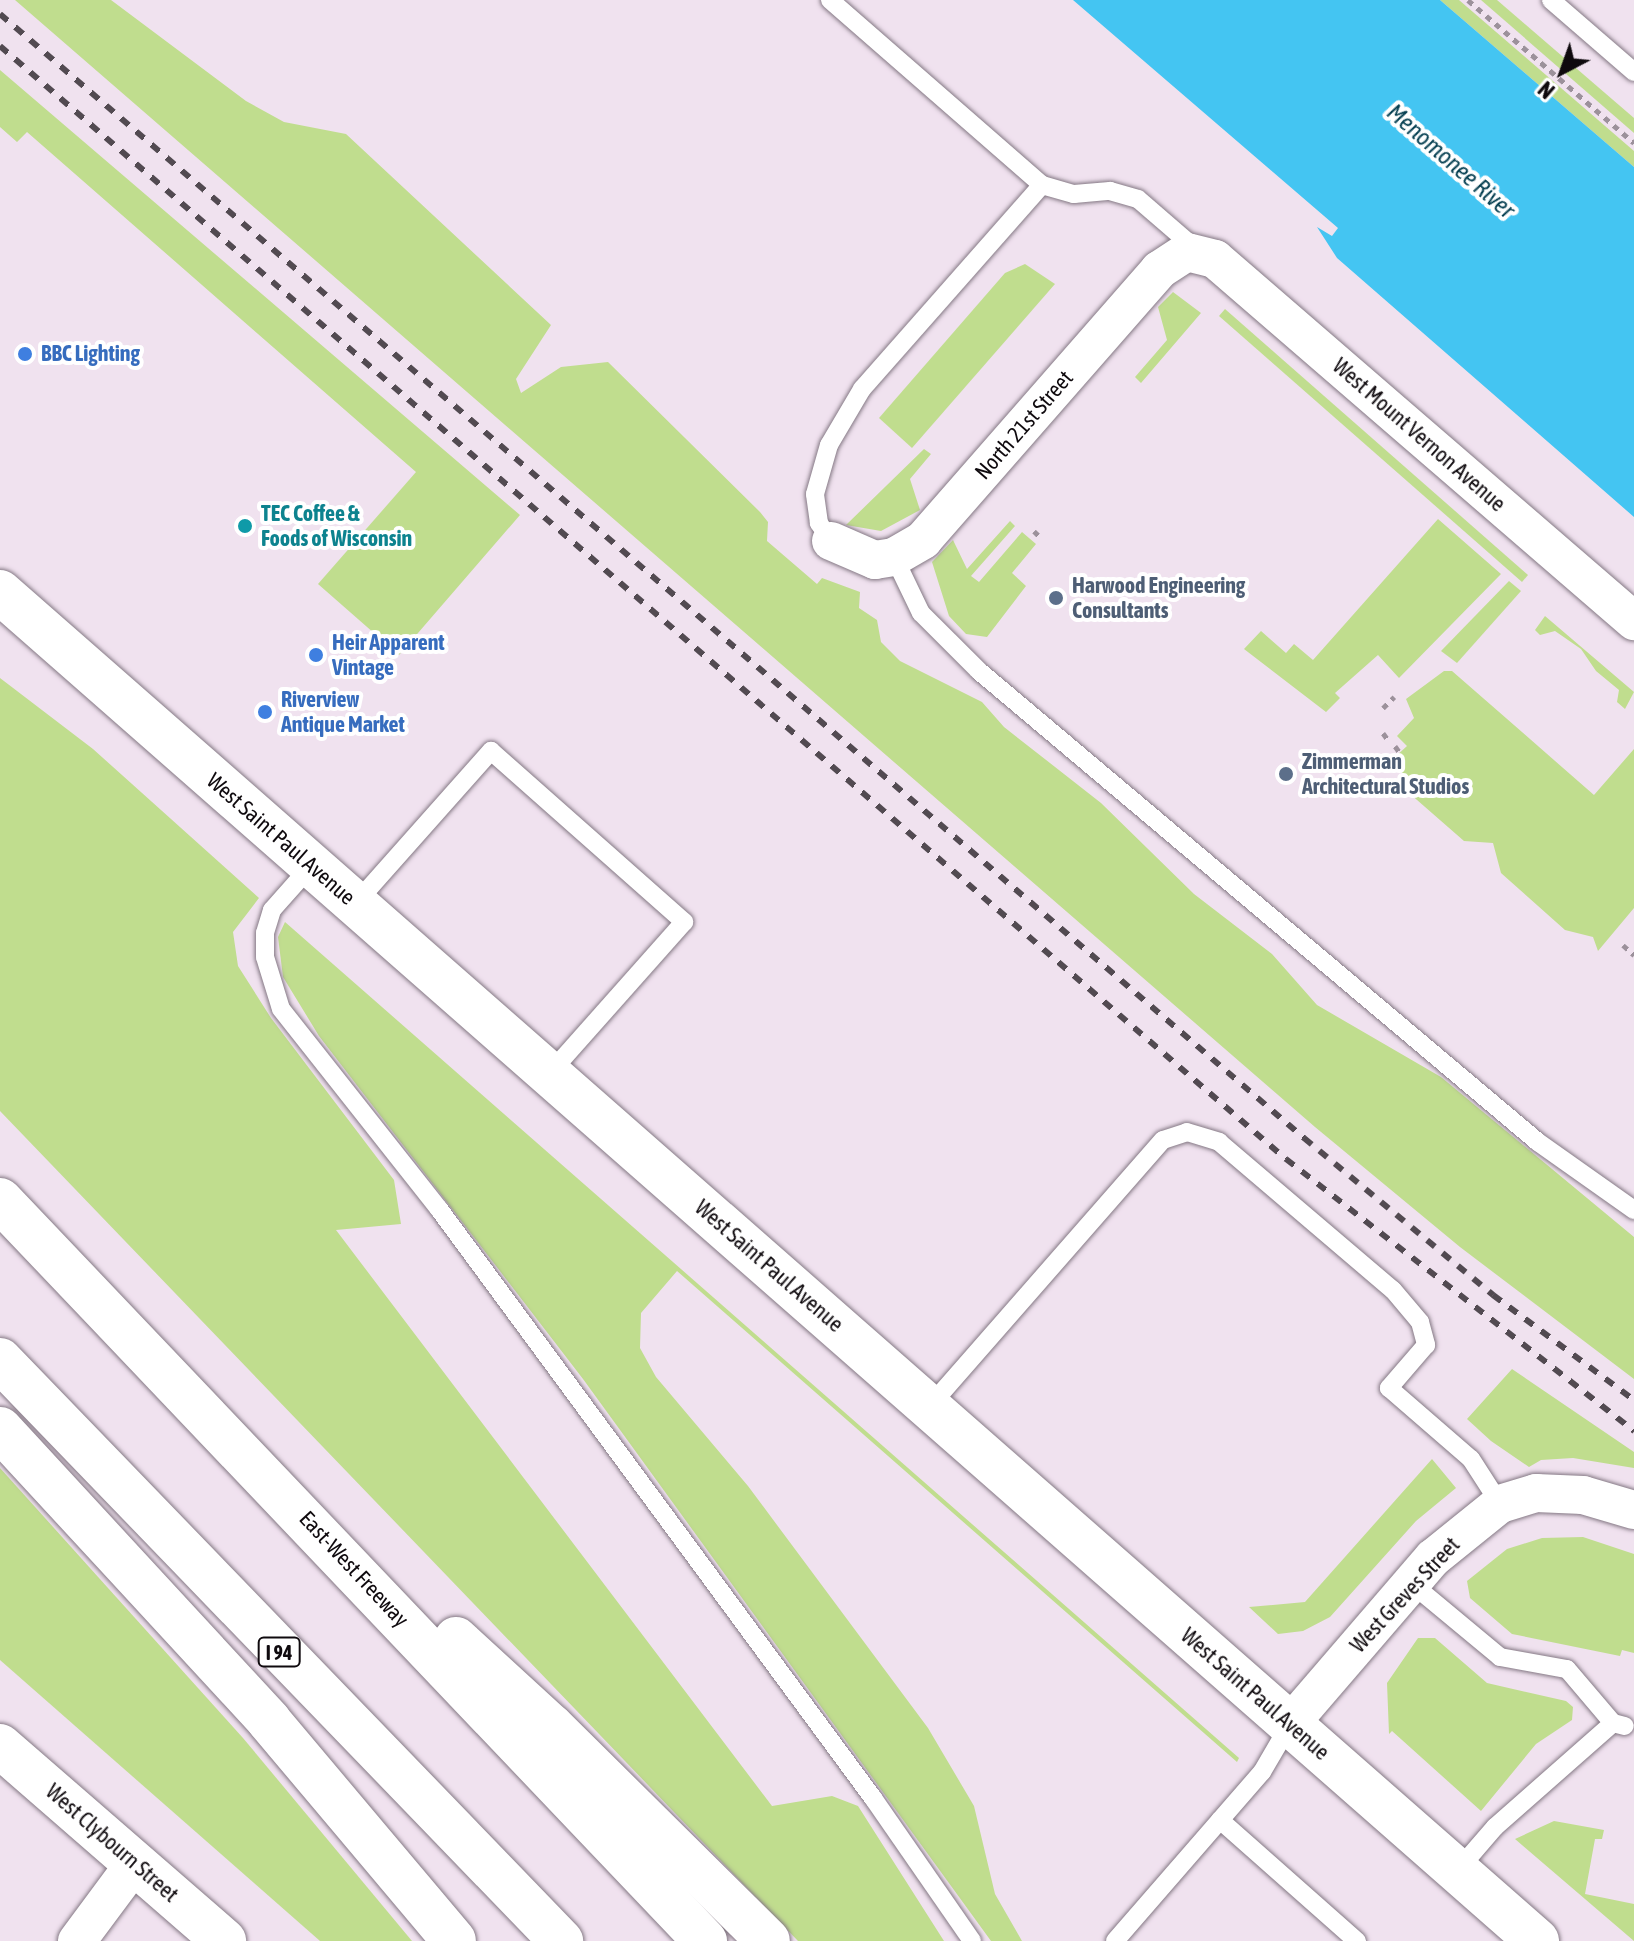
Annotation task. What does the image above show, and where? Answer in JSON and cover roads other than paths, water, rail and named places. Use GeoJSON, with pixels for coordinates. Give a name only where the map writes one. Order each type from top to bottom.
{"type":"FeatureCollection","features":[{"type":"Feature","properties":{"kind":"main road","name":"West Saint Paul Avenue"},"geometry":{"type":"LineString","coordinates":[[0,592],[1537,1941]]}},
{"type":"Feature","properties":{"kind":"main road","name":"East-West Freeway"},"geometry":{"type":"LineString","coordinates":[[0,1200],[705,1941]]}},
{"type":"Feature","properties":{"kind":"main road","name":"I 94"},"geometry":{"type":"LineString","coordinates":[[0,1360],[561,1941]]}},
{"type":"Feature","properties":{"kind":"main road"},"geometry":{"type":"LineString","coordinates":[[205,1412],[551,1726],[768,1941]]}},
{"type":"Feature","properties":{"kind":"main road"},"geometry":{"type":"LineString","coordinates":[[0,1429],[269,1721],[454,1941]]}},
{"type":"Feature","properties":{"kind":"main road","name":"West Clybourn Street"},"geometry":{"type":"LineString","coordinates":[[0,1746],[224,1941]]}},
{"type":"Feature","properties":{"kind":"street","name":"North 21st Street"},"geometry":{"type":"LineString","coordinates":[[894,557],[937,525],[1159,270],[1177,254],[1202,254]]}},
{"type":"Feature","properties":{"kind":"street","name":"West Mount Vernon Avenue"},"geometry":{"type":"LineString","coordinates":[[1202,254],[1238,278],[1634,621]]}},
{"type":"Feature","properties":{"kind":"street"},"geometry":{"type":"LineString","coordinates":[[831,541],[856,556],[894,557]]}},
{"type":"Feature","properties":{"kind":"street","name":"West Greves Street"},"geometry":{"type":"LineString","coordinates":[[1290,1724],[1433,1558],[1500,1504],[1536,1493],[1583,1495],[1634,1510]]}},
{"type":"Feature","properties":{"kind":"street"},"geometry":{"type":"LineString","coordinates":[[77,1941],[135,1863]]}},
{"type":"Feature","properties":{"kind":"lane"},"geometry":{"type":"LineString","coordinates":[[830,0],[1042,185],[1074,194],[1110,191],[1138,199],[1202,254]]}},
{"type":"Feature","properties":{"kind":"lane"},"geometry":{"type":"LineString","coordinates":[[1551,0],[1634,72]]}},
{"type":"Feature","properties":{"kind":"lane"},"geometry":{"type":"LineString","coordinates":[[831,541],[819,523],[815,494],[829,445],[856,399],[1042,185]]}},
{"type":"Feature","properties":{"kind":"lane"},"geometry":{"type":"LineString","coordinates":[[894,557],[921,613],[979,671],[1538,1142],[1634,1210]]}},
{"type":"Feature","properties":{"kind":"lane"},"geometry":{"type":"LineString","coordinates":[[355,904],[491,751],[684,922],[550,1073]]}},
{"type":"Feature","properties":{"kind":"lane"},"geometry":{"type":"LineString","coordinates":[[311,865],[272,910],[265,933],[265,957],[281,1009],[458,1235],[873,1798],[972,1941]]}},
{"type":"Feature","properties":{"kind":"lane"},"geometry":{"type":"LineString","coordinates":[[929,1407],[1163,1140],[1187,1132],[1219,1142],[1393,1290],[1420,1322],[1426,1345],[1389,1388],[1471,1459],[1500,1504]]}},
{"type":"Feature","properties":{"kind":"lane"},"geometry":{"type":"LineString","coordinates":[[1411,1583],[1500,1657],[1567,1669],[1619,1724],[1495,1827],[1457,1871]]}},
{"type":"Feature","properties":{"kind":"lane"},"geometry":{"type":"LineString","coordinates":[[1115,1941],[1262,1772],[1290,1724]]}},
{"type":"Feature","properties":{"kind":"lane"},"geometry":{"type":"LineString","coordinates":[[1220,1820],[1357,1941]]}},
{"type":"Feature","properties":{"kind":"water","name":"Menomonee River"},"geometry":{"type":"Polygon","coordinates":[[[1073,0],[1440,0],[1634,167],[1634,517],[1337,258],[1317,227],[1332,236],[1338,228],[1073,0]]]}},
{"type":"Feature","properties":{"kind":"railway"},"geometry":{"type":"LineString","coordinates":[[0,14],[1304,1138],[1493,1295],[1634,1400]]}},
{"type":"Feature","properties":{"kind":"railway"},"geometry":{"type":"LineString","coordinates":[[0,46],[1286,1159],[1634,1431]]}},
{"type":"Feature","properties":{"kind":"place","name":"BBC Lighting"},"geometry":{"type":"Point","coordinates":[25,354]}},
{"type":"Feature","properties":{"kind":"place","name":"TEC Coffee & Foods of Wisconsin"},"geometry":{"type":"Point","coordinates":[245,526]}},
{"type":"Feature","properties":{"kind":"place","name":"Harwood Engineering Consultants"},"geometry":{"type":"Point","coordinates":[1056,598]}},
{"type":"Feature","properties":{"kind":"place","name":"Heir Apparent Vintage"},"geometry":{"type":"Point","coordinates":[316,655]}},
{"type":"Feature","properties":{"kind":"place","name":"Riverview Antique Market"},"geometry":{"type":"Point","coordinates":[265,712]}},
{"type":"Feature","properties":{"kind":"place","name":"Zimmerman Architectural Studios"},"geometry":{"type":"Point","coordinates":[1286,774]}}]}
